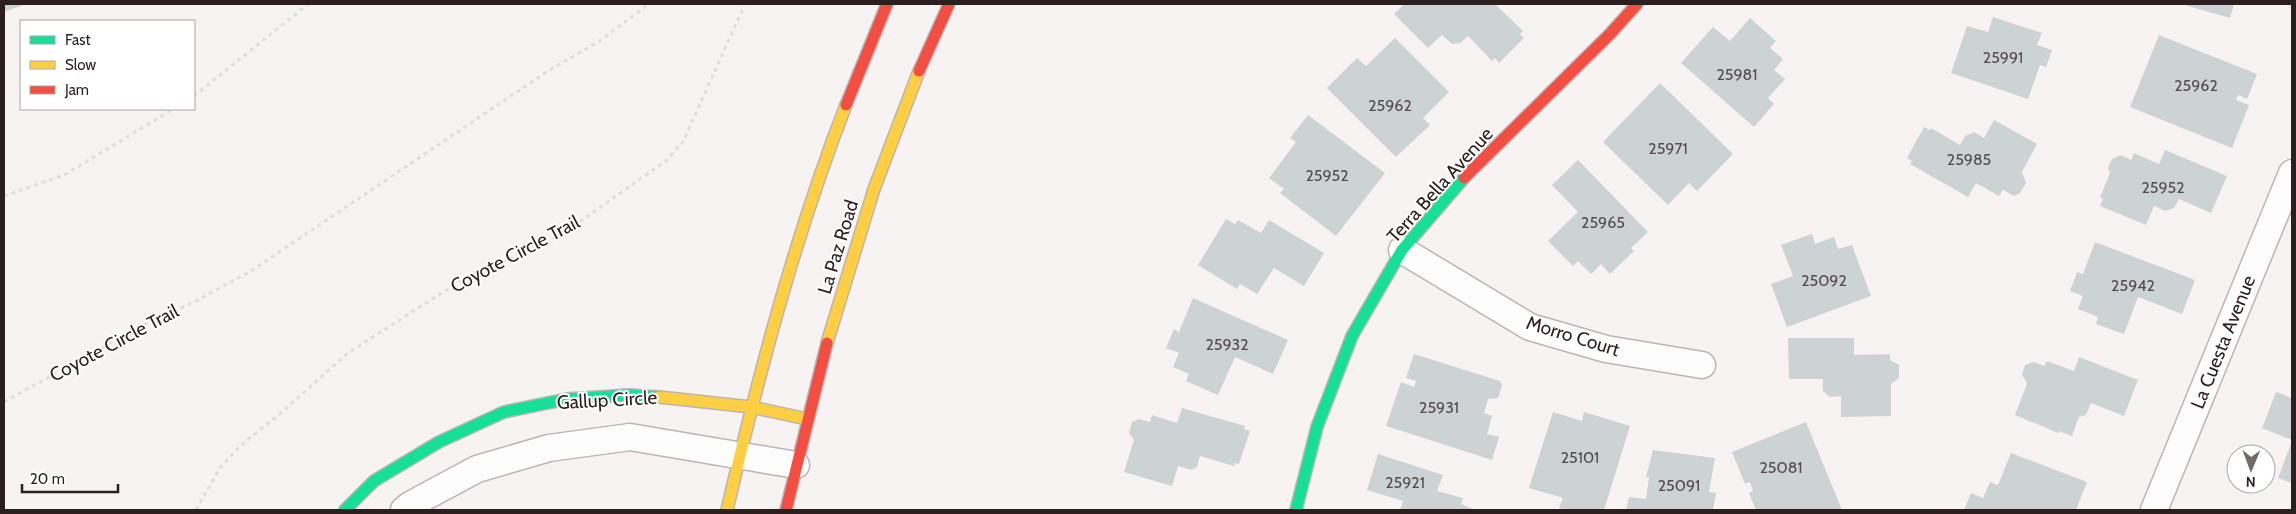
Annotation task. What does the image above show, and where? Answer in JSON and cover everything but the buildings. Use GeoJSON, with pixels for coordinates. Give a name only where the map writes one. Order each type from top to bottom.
{"type":"FeatureCollection","features":[{"type":"Feature","properties":{"kind":"street","name":"La Paz Road"},"geometry":{"type":"LineString","coordinates":[[727,510],[751,407],[787,271],[840,120],[886,4]]}},
{"type":"Feature","properties":{"kind":"street","name":"La Paz Road"},"geometry":{"type":"LineString","coordinates":[[786,510],[854,247],[897,123],[949,4]]}},
{"type":"Feature","properties":{"kind":"street","name":"Terra Bella Avenue"},"geometry":{"type":"LineString","coordinates":[[1296,510],[1317,427],[1352,336],[1402,250],[1464,178],[1610,34],[1637,4]]}},
{"type":"Feature","properties":{"kind":"street","name":"La Cuesta Avenue"},"geometry":{"type":"LineString","coordinates":[[2154,510],[2292,173]]}},
{"type":"Feature","properties":{"kind":"street","name":"Morro Court"},"geometry":{"type":"LineString","coordinates":[[1402,250],[1530,327],[1606,349],[1702,365]]}},
{"type":"Feature","properties":{"kind":"street","name":"Gallup Circle"},"geometry":{"type":"LineString","coordinates":[[345,510],[374,481],[439,442],[504,412],[567,399],[629,396],[694,399],[751,407],[808,419]]}},
{"type":"Feature","properties":{"kind":"street","name":"Gallup Circle"},"geometry":{"type":"LineString","coordinates":[[404,510],[410,504],[477,469],[549,448],[630,437],[796,466]]}},
{"type":"Feature","properties":{"kind":"path"},"geometry":{"type":"LineString","coordinates":[[195,95],[308,4]]}},
{"type":"Feature","properties":{"kind":"path","name":"Coyote Circle Trail"},"geometry":{"type":"LineString","coordinates":[[4,402],[143,325],[196,301],[252,271],[548,71],[600,40],[649,4]]}},
{"type":"Feature","properties":{"kind":"path","name":"Coyote Circle Trail"},"geometry":{"type":"LineString","coordinates":[[196,510],[220,468],[240,446],[281,413],[348,353],[473,273],[524,253],[568,230],[667,160],[683,142],[745,4]]}},
{"type":"Feature","properties":{"kind":"path"},"geometry":{"type":"LineString","coordinates":[[4,196],[66,174],[171,110]]}},
{"type":"Feature","properties":{"kind":"traffic: fast"},"geometry":{"type":"LineString","coordinates":[[1296,510],[1317,427],[1352,336],[1402,250],[1464,178]]}},
{"type":"Feature","properties":{"kind":"traffic: fast"},"geometry":{"type":"LineString","coordinates":[[345,510],[374,481],[439,442],[504,412],[567,399],[629,395],[659,397]]}},
{"type":"Feature","properties":{"kind":"traffic: slow"},"geometry":{"type":"LineString","coordinates":[[827,343],[874,189],[919,71]]}},
{"type":"Feature","properties":{"kind":"traffic: slow"},"geometry":{"type":"LineString","coordinates":[[727,510],[779,305],[810,204],[846,105]]}},
{"type":"Feature","properties":{"kind":"traffic: slow"},"geometry":{"type":"LineString","coordinates":[[659,397],[751,407],[807,419]]}},
{"type":"Feature","properties":{"kind":"traffic: jam"},"geometry":{"type":"LineString","coordinates":[[846,105],[887,4]]}},
{"type":"Feature","properties":{"kind":"traffic: jam"},"geometry":{"type":"LineString","coordinates":[[919,71],[949,4]]}},
{"type":"Feature","properties":{"kind":"traffic: jam"},"geometry":{"type":"LineString","coordinates":[[1464,178],[1610,34],[1637,4]]}},
{"type":"Feature","properties":{"kind":"traffic: jam"},"geometry":{"type":"LineString","coordinates":[[786,510],[827,343]]}}]}
